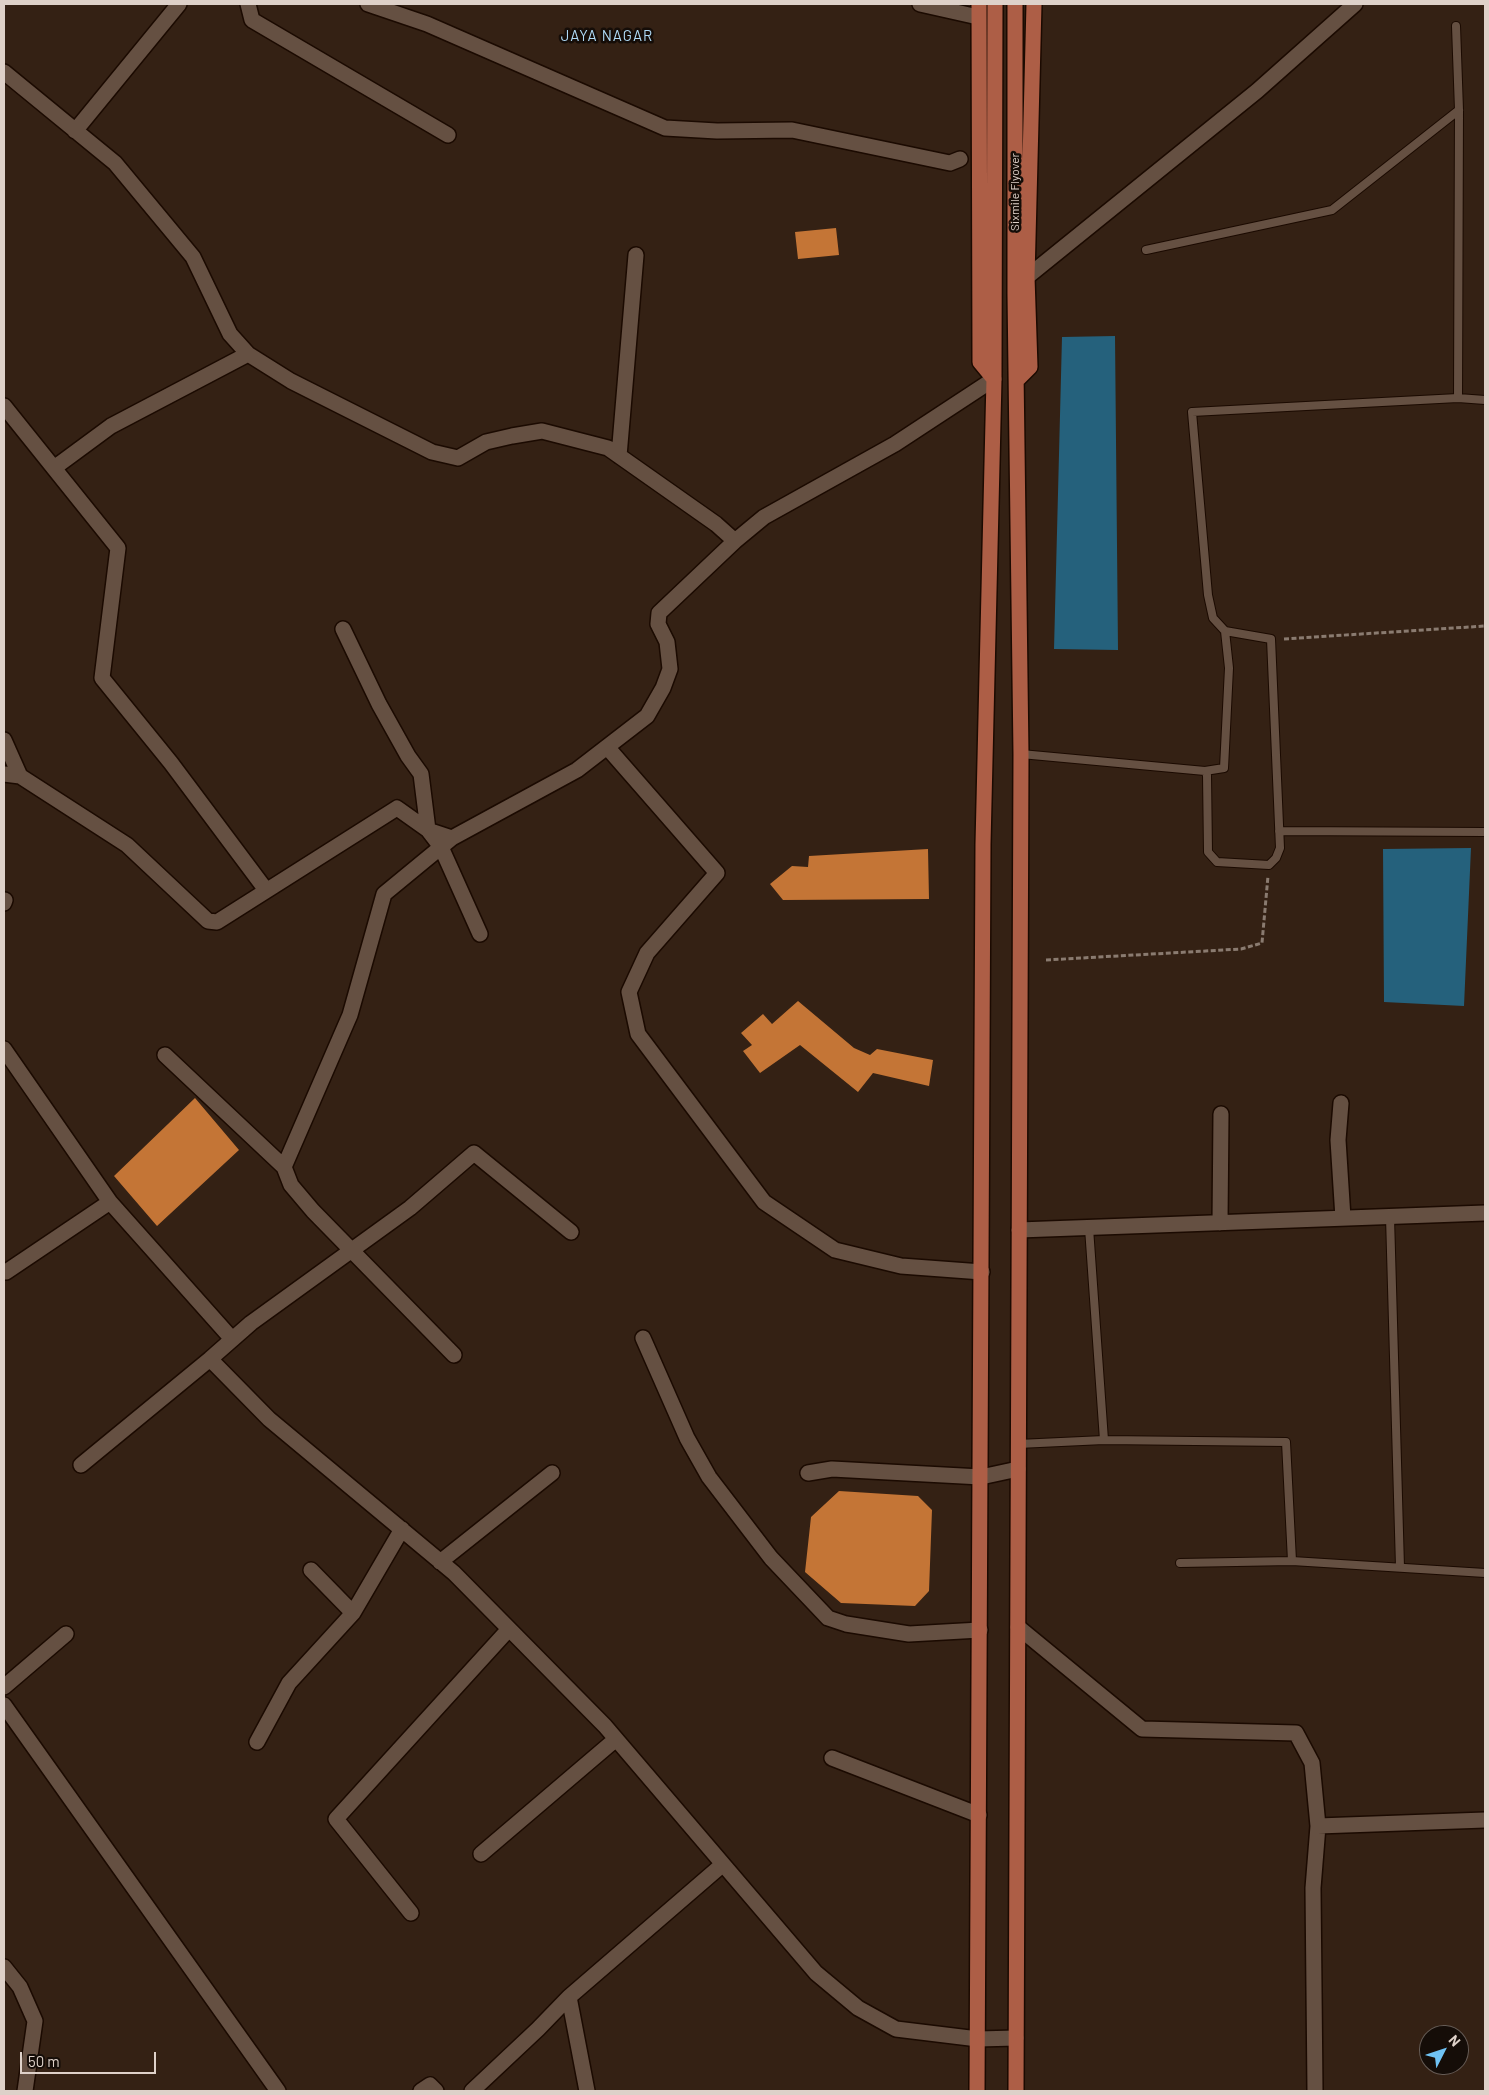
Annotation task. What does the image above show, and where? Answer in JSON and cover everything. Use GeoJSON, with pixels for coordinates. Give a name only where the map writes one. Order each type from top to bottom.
{"type":"FeatureCollection","features":[{"type":"Feature","properties":{"kind":"main road","name":"Sixmile Flyover"},"geometry":{"type":"LineString","coordinates":[[977,2091],[983,850],[994,379],[995,4]]}},
{"type":"Feature","properties":{"kind":"main road","name":"Sixmile Flyover"},"geometry":{"type":"LineString","coordinates":[[1015,4],[1021,754],[1016,2091]]}},
{"type":"Feature","properties":{"kind":"main road"},"geometry":{"type":"LineString","coordinates":[[1017,380],[1030,367],[1027,277],[1034,4]]}},
{"type":"Feature","properties":{"kind":"main road"},"geometry":{"type":"LineString","coordinates":[[978,10],[981,169],[980,362],[994,379]]}},
{"type":"Feature","properties":{"kind":"street"},"geometry":{"type":"LineString","coordinates":[[75,131],[179,4]]}},
{"type":"Feature","properties":{"kind":"street"},"geometry":{"type":"LineString","coordinates":[[248,4],[252,20],[448,135]]}},
{"type":"Feature","properties":{"kind":"street"},"geometry":{"type":"LineString","coordinates":[[368,4],[427,24],[665,128],[717,131],[792,130],[950,163],[960,158]]}},
{"type":"Feature","properties":{"kind":"street"},"geometry":{"type":"LineString","coordinates":[[920,4],[978,10]]}},
{"type":"Feature","properties":{"kind":"street"},"geometry":{"type":"LineString","coordinates":[[1027,277],[1257,91],[1355,4]]}},
{"type":"Feature","properties":{"kind":"street"},"geometry":{"type":"LineString","coordinates":[[4,72],[115,163],[193,257],[230,334],[248,354],[290,381],[432,452],[458,458],[486,442],[542,431],[608,448],[716,524],[735,540]]}},
{"type":"Feature","properties":{"kind":"street"},"geometry":{"type":"LineString","coordinates":[[619,456],[636,255]]}},
{"type":"Feature","properties":{"kind":"street"},"geometry":{"type":"LineString","coordinates":[[54,468],[111,426],[248,354]]}},
{"type":"Feature","properties":{"kind":"street"},"geometry":{"type":"LineString","coordinates":[[284,1167],[350,1015],[384,894],[446,842],[577,770],[647,716],[663,688],[670,669],[667,642],[658,624],[660,613],[735,540],[764,517],[895,444],[994,379]]}},
{"type":"Feature","properties":{"kind":"street"},"geometry":{"type":"LineString","coordinates":[[4,406],[118,548],[102,678],[172,763],[266,890]]}},
{"type":"Feature","properties":{"kind":"street"},"geometry":{"type":"LineString","coordinates":[[343,628],[378,704],[408,756],[422,774],[428,830]]}},
{"type":"Feature","properties":{"kind":"street"},"geometry":{"type":"LineString","coordinates":[[4,740],[20,776]]}},
{"type":"Feature","properties":{"kind":"street"},"geometry":{"type":"LineString","coordinates":[[607,747],[717,873],[647,953],[629,992],[638,1034],[764,1202],[772,1208],[834,1250],[901,1266],[982,1272]]}},
{"type":"Feature","properties":{"kind":"street"},"geometry":{"type":"LineString","coordinates":[[4,774],[20,776],[127,846],[208,921],[217,922],[397,808],[446,842],[480,934]]}},
{"type":"Feature","properties":{"kind":"street"},"geometry":{"type":"LineString","coordinates":[[4,1049],[110,1202],[232,1340]]}},
{"type":"Feature","properties":{"kind":"street"},"geometry":{"type":"LineString","coordinates":[[165,1055],[284,1167],[291,1184],[313,1211],[454,1355]]}},
{"type":"Feature","properties":{"kind":"street"},"geometry":{"type":"LineString","coordinates":[[1341,1103],[1338,1140],[1344,1218]]}},
{"type":"Feature","properties":{"kind":"street"},"geometry":{"type":"LineString","coordinates":[[1220,1114],[1220,1223]]}},
{"type":"Feature","properties":{"kind":"street"},"geometry":{"type":"LineString","coordinates":[[81,1465],[251,1323],[410,1208],[474,1153],[572,1232]]}},
{"type":"Feature","properties":{"kind":"street"},"geometry":{"type":"LineString","coordinates":[[4,1271],[6,1272],[110,1202]]}},
{"type":"Feature","properties":{"kind":"street"},"geometry":{"type":"LineString","coordinates":[[1019,1230],[1485,1213]]}},
{"type":"Feature","properties":{"kind":"street"},"geometry":{"type":"LineString","coordinates":[[643,1338],[688,1438],[709,1476],[771,1558],[828,1618],[846,1624],[909,1634],[980,1630]]}},
{"type":"Feature","properties":{"kind":"street"},"geometry":{"type":"LineString","coordinates":[[210,1359],[269,1419],[454,1573],[616,1739],[816,1973],[858,2008],[896,2029],[978,2039],[1016,2038]]}},
{"type":"Feature","properties":{"kind":"street"},"geometry":{"type":"LineString","coordinates":[[808,1473],[832,1469],[980,1477],[1018,1469]]}},
{"type":"Feature","properties":{"kind":"street"},"geometry":{"type":"LineString","coordinates":[[440,1562],[552,1473]]}},
{"type":"Feature","properties":{"kind":"street"},"geometry":{"type":"LineString","coordinates":[[257,1742],[289,1683],[353,1613],[402,1530]]}},
{"type":"Feature","properties":{"kind":"street"},"geometry":{"type":"LineString","coordinates":[[311,1570],[353,1613]]}},
{"type":"Feature","properties":{"kind":"street"},"geometry":{"type":"LineString","coordinates":[[1018,1627],[1142,1729],[1296,1733],[1312,1763],[1318,1826],[1313,1888],[1315,2091]]}},
{"type":"Feature","properties":{"kind":"street"},"geometry":{"type":"LineString","coordinates":[[411,1913],[336,1820],[509,1629]]}},
{"type":"Feature","properties":{"kind":"street"},"geometry":{"type":"LineString","coordinates":[[5,1682],[66,1634]]}},
{"type":"Feature","properties":{"kind":"street"},"geometry":{"type":"LineString","coordinates":[[4,1705],[278,2091]]}},
{"type":"Feature","properties":{"kind":"street"},"geometry":{"type":"LineString","coordinates":[[481,1854],[616,1739]]}},
{"type":"Feature","properties":{"kind":"street"},"geometry":{"type":"LineString","coordinates":[[832,1758],[979,1814]]}},
{"type":"Feature","properties":{"kind":"street"},"geometry":{"type":"LineString","coordinates":[[1318,1826],[1485,1820]]}},
{"type":"Feature","properties":{"kind":"street"},"geometry":{"type":"LineString","coordinates":[[472,2091],[569,1997],[722,1865]]}},
{"type":"Feature","properties":{"kind":"street"},"geometry":{"type":"LineString","coordinates":[[4,1967],[20,1987],[35,2021],[25,2091]]}},
{"type":"Feature","properties":{"kind":"street"},"geometry":{"type":"LineString","coordinates":[[569,1997],[587,2091]]}},
{"type":"Feature","properties":{"kind":"street"},"geometry":{"type":"LineString","coordinates":[[421,2091],[430,2085],[436,2091]]}},
{"type":"Feature","properties":{"kind":"lane"},"geometry":{"type":"LineString","coordinates":[[1456,26],[1459,110],[1458,398]]}},
{"type":"Feature","properties":{"kind":"lane"},"geometry":{"type":"LineString","coordinates":[[1146,250],[1332,210],[1459,110]]}},
{"type":"Feature","properties":{"kind":"lane"},"geometry":{"type":"LineString","coordinates":[[1021,754],[1205,771],[1224,768],[1229,668],[1225,632],[1213,618],[1208,595],[1192,412],[1458,398],[1485,400]]}},
{"type":"Feature","properties":{"kind":"lane"},"geometry":{"type":"LineString","coordinates":[[1205,771],[1207,775],[1208,852],[1216,862],[1269,865],[1276,858],[1280,848],[1271,639],[1225,632]]}},
{"type":"Feature","properties":{"kind":"lane"},"geometry":{"type":"LineString","coordinates":[[1279,831],[1485,832]]}},
{"type":"Feature","properties":{"kind":"lane"},"geometry":{"type":"LineString","coordinates":[[1390,1217],[1400,1567]]}},
{"type":"Feature","properties":{"kind":"lane"},"geometry":{"type":"LineString","coordinates":[[1089,1228],[1104,1440]]}},
{"type":"Feature","properties":{"kind":"lane"},"geometry":{"type":"LineString","coordinates":[[1018,1444],[1104,1440],[1286,1442],[1292,1561]]}},
{"type":"Feature","properties":{"kind":"lane"},"geometry":{"type":"LineString","coordinates":[[1180,1564],[1292,1561],[1485,1573]]}},
{"type":"Feature","properties":{"kind":"path"},"geometry":{"type":"LineString","coordinates":[[1271,639],[1485,626]]}},
{"type":"Feature","properties":{"kind":"path"},"geometry":{"type":"LineString","coordinates":[[1046,960],[1241,949],[1262,943],[1269,865]]}},
{"type":"Feature","properties":{"kind":"water"},"geometry":{"type":"Polygon","coordinates":[[[1115,336],[1118,650],[1054,649],[1062,337],[1115,336]]]}},
{"type":"Feature","properties":{"kind":"water"},"geometry":{"type":"Polygon","coordinates":[[[1471,848],[1464,1006],[1384,1002],[1383,849],[1471,848]]]}},
{"type":"Feature","properties":{"kind":"building"},"geometry":{"type":"Polygon","coordinates":[[[836,228],[839,255],[798,259],[795,232],[836,228]]]}},
{"type":"Feature","properties":{"kind":"building"},"geometry":{"type":"Polygon","coordinates":[[[928,849],[929,899],[783,900],[770,884],[792,866],[808,867],[809,856],[928,849]]]}},
{"type":"Feature","properties":{"kind":"building"},"geometry":{"type":"Polygon","coordinates":[[[798,1001],[854,1048],[870,1055],[877,1049],[933,1060],[929,1086],[873,1073],[858,1092],[800,1045],[760,1073],[743,1051],[752,1045],[741,1033],[763,1014],[772,1024],[798,1001]]]}},
{"type":"Feature","properties":{"kind":"building"},"geometry":{"type":"Polygon","coordinates":[[[195,1098],[239,1150],[157,1226],[114,1176],[195,1098]]]}},
{"type":"Feature","properties":{"kind":"building"},"geometry":{"type":"Polygon","coordinates":[[[839,1491],[918,1496],[932,1510],[929,1591],[915,1606],[841,1603],[805,1572],[811,1517],[839,1491]]]}},
{"type":"Feature","properties":{"kind":"district","name":"JAYA NAGAR"},"geometry":{"type":"Point","coordinates":[607,36]}}]}
